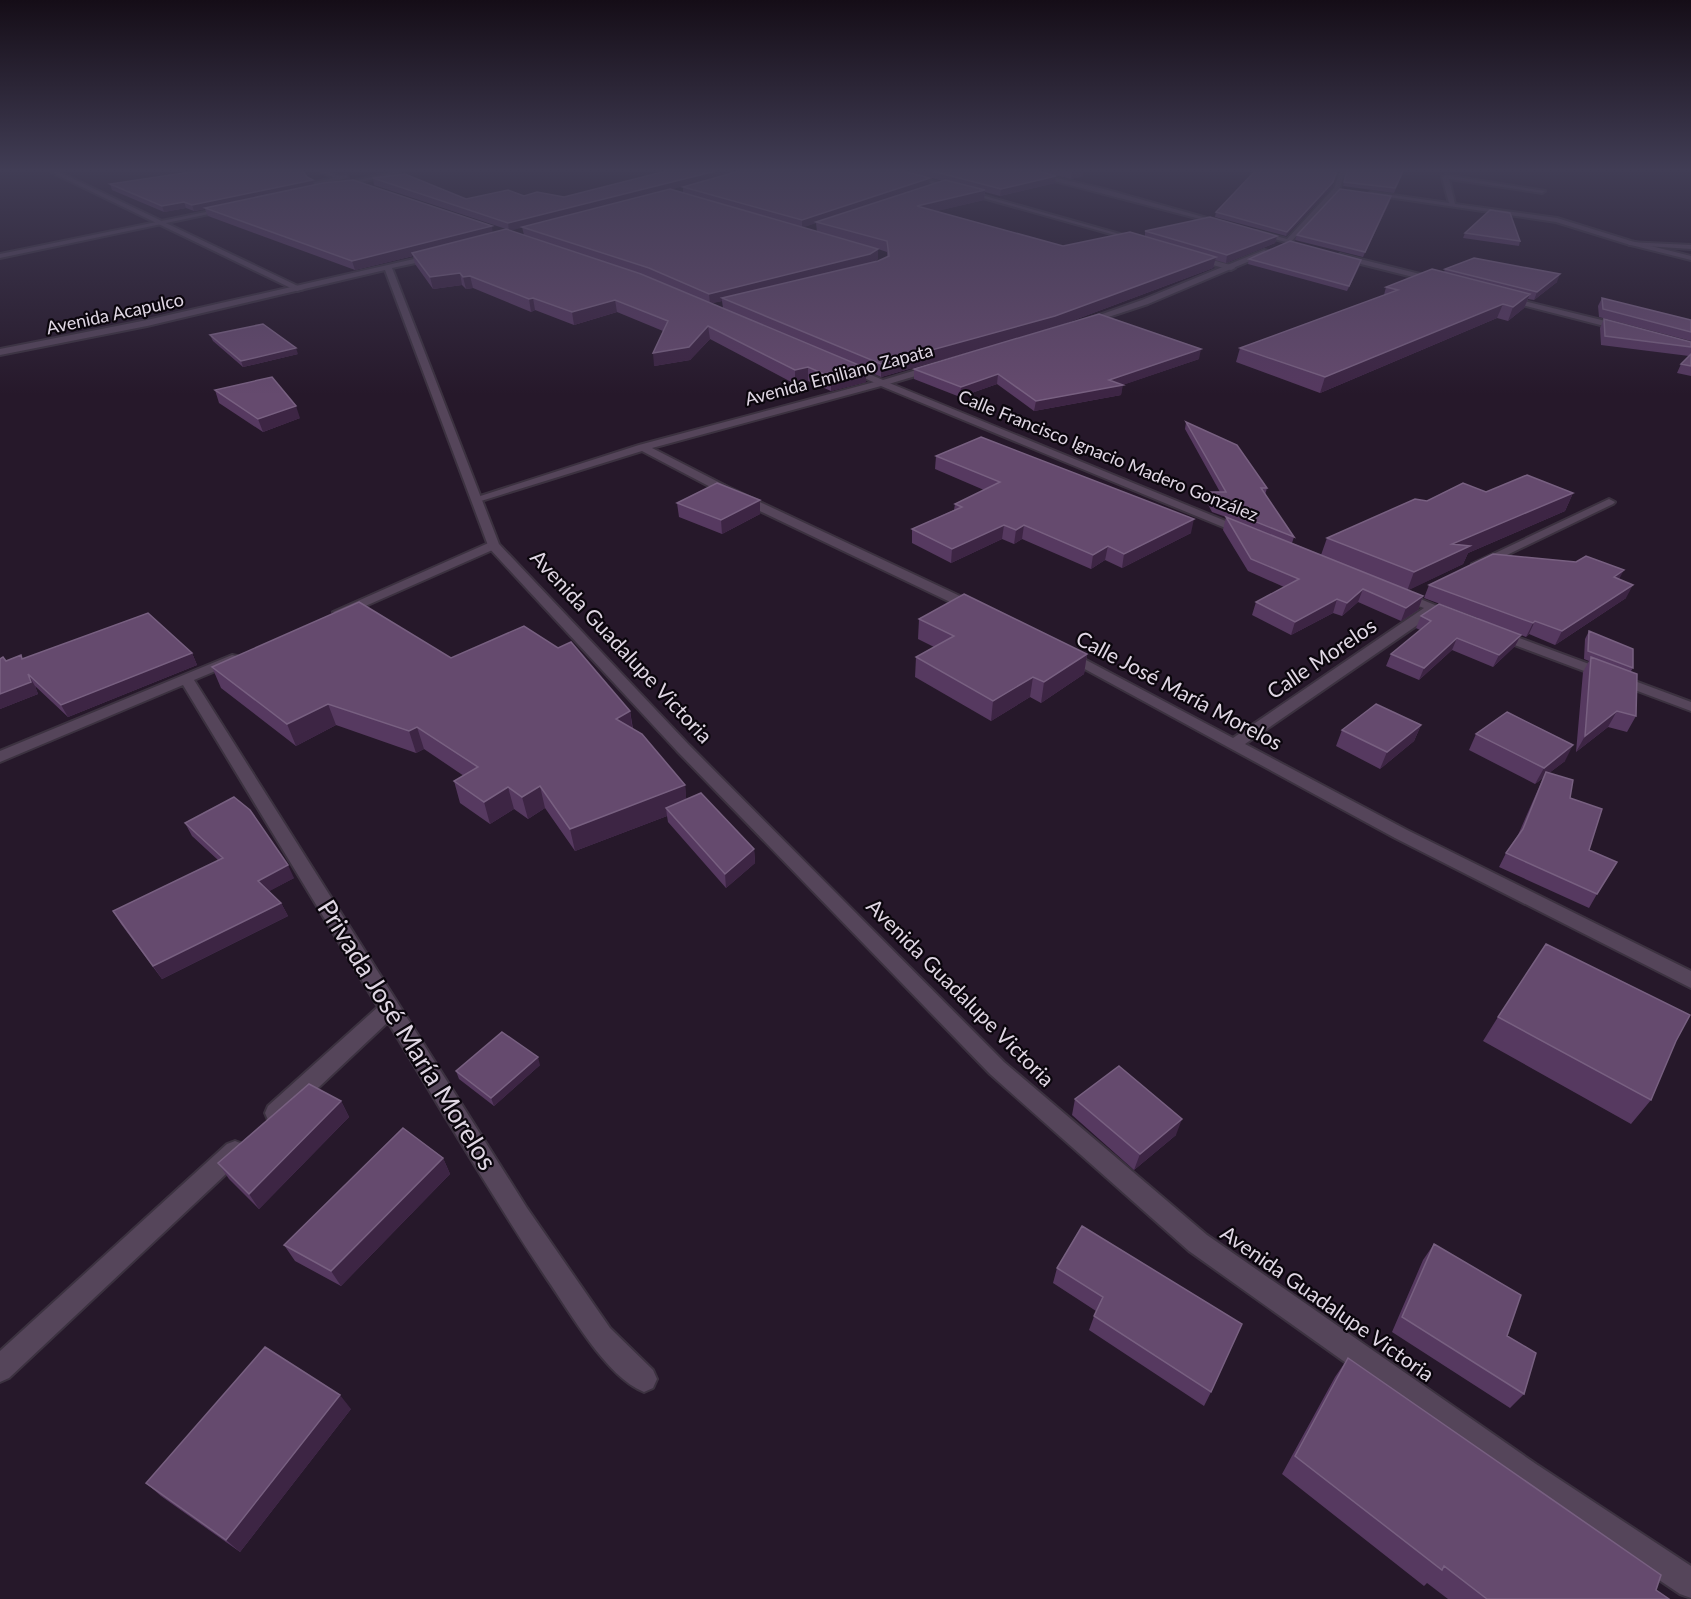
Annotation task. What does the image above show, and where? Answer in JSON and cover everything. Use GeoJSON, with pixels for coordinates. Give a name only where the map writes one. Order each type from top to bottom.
{"type":"FeatureCollection","features":[{"type":"Feature","properties":{"kind":"street"},"geometry":{"type":"LineString","coordinates":[[0,249],[16,246]]}},
{"type":"Feature","properties":{"kind":"street"},"geometry":{"type":"LineString","coordinates":[[0,256],[50,246]]}},
{"type":"Feature","properties":{"kind":"street"},"geometry":{"type":"LineString","coordinates":[[208,246],[300,289]]}},
{"type":"Feature","properties":{"kind":"street"},"geometry":{"type":"LineString","coordinates":[[1068,328],[1232,268],[1280,246]]}},
{"type":"Feature","properties":{"kind":"street"},"geometry":{"type":"LineString","coordinates":[[1640,246],[1691,258]]}},
{"type":"Feature","properties":{"kind":"street"},"geometry":{"type":"LineString","coordinates":[[1661,246],[1691,248]]}},
{"type":"Feature","properties":{"kind":"street","name":"Avenida Acapulco"},"geometry":{"type":"LineString","coordinates":[[0,352],[300,289],[445,254]]}},
{"type":"Feature","properties":{"kind":"street"},"geometry":{"type":"LineString","coordinates":[[1186,254],[1232,268]]}},
{"type":"Feature","properties":{"kind":"street"},"geometry":{"type":"LineString","coordinates":[[1334,254],[1449,284]]}},
{"type":"Feature","properties":{"kind":"street","name":"Avenida Guadalupe Victoria"},"geometry":{"type":"LineString","coordinates":[[388,268],[493,545],[683,748],[997,1068],[1190,1235],[1526,1474],[1691,1583]]}},
{"type":"Feature","properties":{"kind":"street"},"geometry":{"type":"LineString","coordinates":[[1495,296],[1634,331]]}},
{"type":"Feature","properties":{"kind":"street","name":"Calle Francisco Ignacio Madero González"},"geometry":{"type":"LineString","coordinates":[[838,364],[1254,535]]}},
{"type":"Feature","properties":{"kind":"street","name":"Avenida Emiliano Zapata"},"geometry":{"type":"LineString","coordinates":[[477,499],[643,447],[947,364]]}},
{"type":"Feature","properties":{"kind":"street"},"geometry":{"type":"LineString","coordinates":[[643,447],[717,488],[874,558],[985,613]]}},
{"type":"Feature","properties":{"kind":"street"},"geometry":{"type":"LineString","coordinates":[[1471,567],[1609,502]]}},
{"type":"Feature","properties":{"kind":"street"},"geometry":{"type":"LineString","coordinates":[[328,617],[493,545]]}},
{"type":"Feature","properties":{"kind":"street"},"geometry":{"type":"LineString","coordinates":[[1407,598],[1428,588]]}},
{"type":"Feature","properties":{"kind":"street"},"geometry":{"type":"LineString","coordinates":[[1385,589],[1464,620]]}},
{"type":"Feature","properties":{"kind":"street","name":"Calle Morelos"},"geometry":{"type":"LineString","coordinates":[[1234,744],[1433,608]]}},
{"type":"Feature","properties":{"kind":"street"},"geometry":{"type":"LineString","coordinates":[[1484,628],[1691,707]]}},
{"type":"Feature","properties":{"kind":"street","name":"Calle José María Morelos"},"geometry":{"type":"LineString","coordinates":[[1056,650],[1401,834],[1691,980]]}},
{"type":"Feature","properties":{"kind":"street"},"geometry":{"type":"LineString","coordinates":[[0,757],[241,656]]}},
{"type":"Feature","properties":{"kind":"street","name":"Privada José María Morelos"},"geometry":{"type":"LineString","coordinates":[[186,680],[519,1216],[601,1336],[644,1379]]}},
{"type":"Feature","properties":{"kind":"street"},"geometry":{"type":"LineString","coordinates":[[0,1369],[390,1008]]}},
{"type":"Feature","properties":{"kind":"building"},"geometry":{"type":"Polygon","coordinates":[[[309,246],[414,246],[352,261],[309,246]]]}},
{"type":"Feature","properties":{"kind":"building"},"geometry":{"type":"Polygon","coordinates":[[[441,246],[556,246],[641,274],[866,368],[831,377],[808,367],[795,370],[708,326],[689,347],[653,353],[668,321],[615,300],[572,312],[533,298],[529,299],[470,276],[463,277],[460,273],[430,277],[412,253],[441,246]]]}},
{"type":"Feature","properties":{"kind":"building"},"geometry":{"type":"Polygon","coordinates":[[[580,246],[866,246],[878,249],[870,254],[709,294],[649,268],[580,246]]]}},
{"type":"Feature","properties":{"kind":"building"},"geometry":{"type":"Polygon","coordinates":[[[888,246],[1177,246],[1216,257],[1055,316],[881,364],[722,298],[878,261],[889,256],[888,246]]]}},
{"type":"Feature","properties":{"kind":"building"},"geometry":{"type":"Polygon","coordinates":[[[1195,246],[1252,246],[1227,255],[1195,246]]]}},
{"type":"Feature","properties":{"kind":"building"},"geometry":{"type":"Polygon","coordinates":[[[1279,246],[1307,246],[1361,260],[1349,286],[1249,259],[1279,246]]]}},
{"type":"Feature","properties":{"kind":"building"},"geometry":{"type":"Polygon","coordinates":[[[1339,246],[1368,246],[1365,252],[1339,246]]]}},
{"type":"Feature","properties":{"kind":"building"},"geometry":{"type":"Polygon","coordinates":[[[1474,258],[1560,274],[1537,292],[1445,269],[1474,258]]]}},
{"type":"Feature","properties":{"kind":"building"},"geometry":{"type":"Polygon","coordinates":[[[1432,269],[1530,294],[1513,307],[1503,304],[1325,377],[1240,348],[1398,290],[1386,287],[1432,269]]]}},
{"type":"Feature","properties":{"kind":"building"},"geometry":{"type":"Polygon","coordinates":[[[1602,298],[1691,320],[1691,332],[1603,309],[1602,298]]]}},
{"type":"Feature","properties":{"kind":"building"},"geometry":{"type":"Polygon","coordinates":[[[1099,314],[1201,349],[1109,380],[1123,385],[1036,401],[998,374],[961,387],[914,369],[1099,314]]]}},
{"type":"Feature","properties":{"kind":"building"},"geometry":{"type":"Polygon","coordinates":[[[1604,319],[1691,342],[1691,347],[1605,336],[1604,319]]]}},
{"type":"Feature","properties":{"kind":"building"},"geometry":{"type":"Polygon","coordinates":[[[263,324],[296,348],[241,361],[210,335],[263,324]]]}},
{"type":"Feature","properties":{"kind":"building"},"geometry":{"type":"Polygon","coordinates":[[[1691,354],[1691,366],[1681,364],[1691,354]]]}},
{"type":"Feature","properties":{"kind":"building"},"geometry":{"type":"Polygon","coordinates":[[[272,377],[296,406],[258,419],[215,390],[272,377]]]}},
{"type":"Feature","properties":{"kind":"building"},"geometry":{"type":"Polygon","coordinates":[[[1186,422],[1237,445],[1267,488],[1261,488],[1294,537],[1214,505],[1206,492],[1226,492],[1186,422]]]}},
{"type":"Feature","properties":{"kind":"building"},"geometry":{"type":"Polygon","coordinates":[[[981,437],[1194,519],[1124,554],[1108,546],[1093,555],[1024,525],[1016,530],[1004,525],[952,549],[912,529],[962,507],[955,504],[1000,482],[936,456],[981,437]]]}},
{"type":"Feature","properties":{"kind":"building"},"geometry":{"type":"Polygon","coordinates":[[[1527,475],[1573,493],[1452,544],[1470,546],[1414,572],[1327,538],[1415,499],[1427,501],[1463,483],[1486,492],[1527,475]]]}},
{"type":"Feature","properties":{"kind":"building"},"geometry":{"type":"Polygon","coordinates":[[[717,483],[760,500],[721,520],[677,503],[717,483]]]}},
{"type":"Feature","properties":{"kind":"building"},"geometry":{"type":"Polygon","coordinates":[[[1226,517],[1423,596],[1406,608],[1363,589],[1347,603],[1337,599],[1295,622],[1256,602],[1299,579],[1251,559],[1226,517]]]}},
{"type":"Feature","properties":{"kind":"building"},"geometry":{"type":"Polygon","coordinates":[[[1493,554],[1576,562],[1586,556],[1624,570],[1614,577],[1633,585],[1562,631],[1535,621],[1533,623],[1429,585],[1493,554]]]}},
{"type":"Feature","properties":{"kind":"building"},"geometry":{"type":"Polygon","coordinates":[[[964,594],[1087,654],[1044,682],[1033,677],[993,701],[916,657],[954,636],[919,619],[964,594]]]}},
{"type":"Feature","properties":{"kind":"building"},"geometry":{"type":"Polygon","coordinates":[[[359,602],[451,658],[524,626],[558,648],[571,642],[630,711],[616,719],[642,734],[685,785],[570,829],[540,786],[522,797],[508,787],[484,802],[454,781],[478,767],[417,727],[409,731],[328,704],[287,724],[212,667],[359,602]]]}},
{"type":"Feature","properties":{"kind":"building"},"geometry":{"type":"Polygon","coordinates":[[[1439,604],[1521,635],[1499,655],[1457,638],[1424,668],[1391,654],[1431,621],[1421,616],[1439,604]]]}},
{"type":"Feature","properties":{"kind":"building"},"geometry":{"type":"Polygon","coordinates":[[[148,613],[192,653],[61,705],[28,674],[31,682],[0,694],[0,659],[3,657],[6,661],[21,655],[22,659],[148,613]]]}},
{"type":"Feature","properties":{"kind":"building"},"geometry":{"type":"Polygon","coordinates":[[[1589,631],[1633,649],[1633,668],[1588,651],[1589,631]]]}},
{"type":"Feature","properties":{"kind":"building"},"geometry":{"type":"Polygon","coordinates":[[[1591,657],[1637,674],[1636,716],[1617,711],[1585,736],[1591,657]]]}},
{"type":"Feature","properties":{"kind":"building"},"geometry":{"type":"Polygon","coordinates":[[[1376,704],[1421,725],[1387,752],[1342,730],[1376,704]]]}},
{"type":"Feature","properties":{"kind":"building"},"geometry":{"type":"Polygon","coordinates":[[[1507,712],[1573,745],[1544,768],[1476,734],[1507,712]]]}},
{"type":"Feature","properties":{"kind":"building"},"geometry":{"type":"Polygon","coordinates":[[[1546,772],[1573,780],[1570,798],[1602,809],[1589,850],[1617,862],[1597,894],[1506,853],[1523,829],[1546,772]]]}},
{"type":"Feature","properties":{"kind":"building"},"geometry":{"type":"Polygon","coordinates":[[[701,793],[754,849],[725,874],[666,808],[701,793]]]}},
{"type":"Feature","properties":{"kind":"building"},"geometry":{"type":"Polygon","coordinates":[[[234,797],[250,810],[288,865],[258,881],[281,903],[153,966],[113,911],[223,858],[185,823],[234,797]]]}},
{"type":"Feature","properties":{"kind":"building"},"geometry":{"type":"Polygon","coordinates":[[[1546,944],[1690,1015],[1676,1041],[1651,1100],[1498,1017],[1546,944]]]}},
{"type":"Feature","properties":{"kind":"building"},"geometry":{"type":"Polygon","coordinates":[[[502,1032],[538,1057],[491,1098],[456,1071],[502,1032]]]}},
{"type":"Feature","properties":{"kind":"building"},"geometry":{"type":"Polygon","coordinates":[[[1119,1066],[1182,1119],[1140,1154],[1075,1099],[1119,1066]]]}},
{"type":"Feature","properties":{"kind":"building"},"geometry":{"type":"Polygon","coordinates":[[[309,1084],[341,1101],[249,1194],[218,1163],[309,1084]]]}},
{"type":"Feature","properties":{"kind":"building"},"geometry":{"type":"Polygon","coordinates":[[[403,1128],[443,1158],[331,1271],[284,1245],[403,1128]]]}},
{"type":"Feature","properties":{"kind":"building"},"geometry":{"type":"Polygon","coordinates":[[[1082,1226],[1242,1324],[1211,1392],[1094,1316],[1103,1297],[1057,1268],[1082,1226]]]}},
{"type":"Feature","properties":{"kind":"building"},"geometry":{"type":"Polygon","coordinates":[[[1434,1244],[1521,1295],[1507,1336],[1536,1353],[1524,1394],[1402,1317],[1434,1244]]]}},
{"type":"Feature","properties":{"kind":"building"},"geometry":{"type":"Polygon","coordinates":[[[265,1347],[340,1395],[226,1540],[146,1483],[265,1347]]]}},
{"type":"Feature","properties":{"kind":"building"},"geometry":{"type":"Polygon","coordinates":[[[1348,1358],[1661,1575],[1656,1590],[1669,1599],[1487,1599],[1444,1566],[1442,1570],[1295,1456],[1348,1358]]]}}]}
